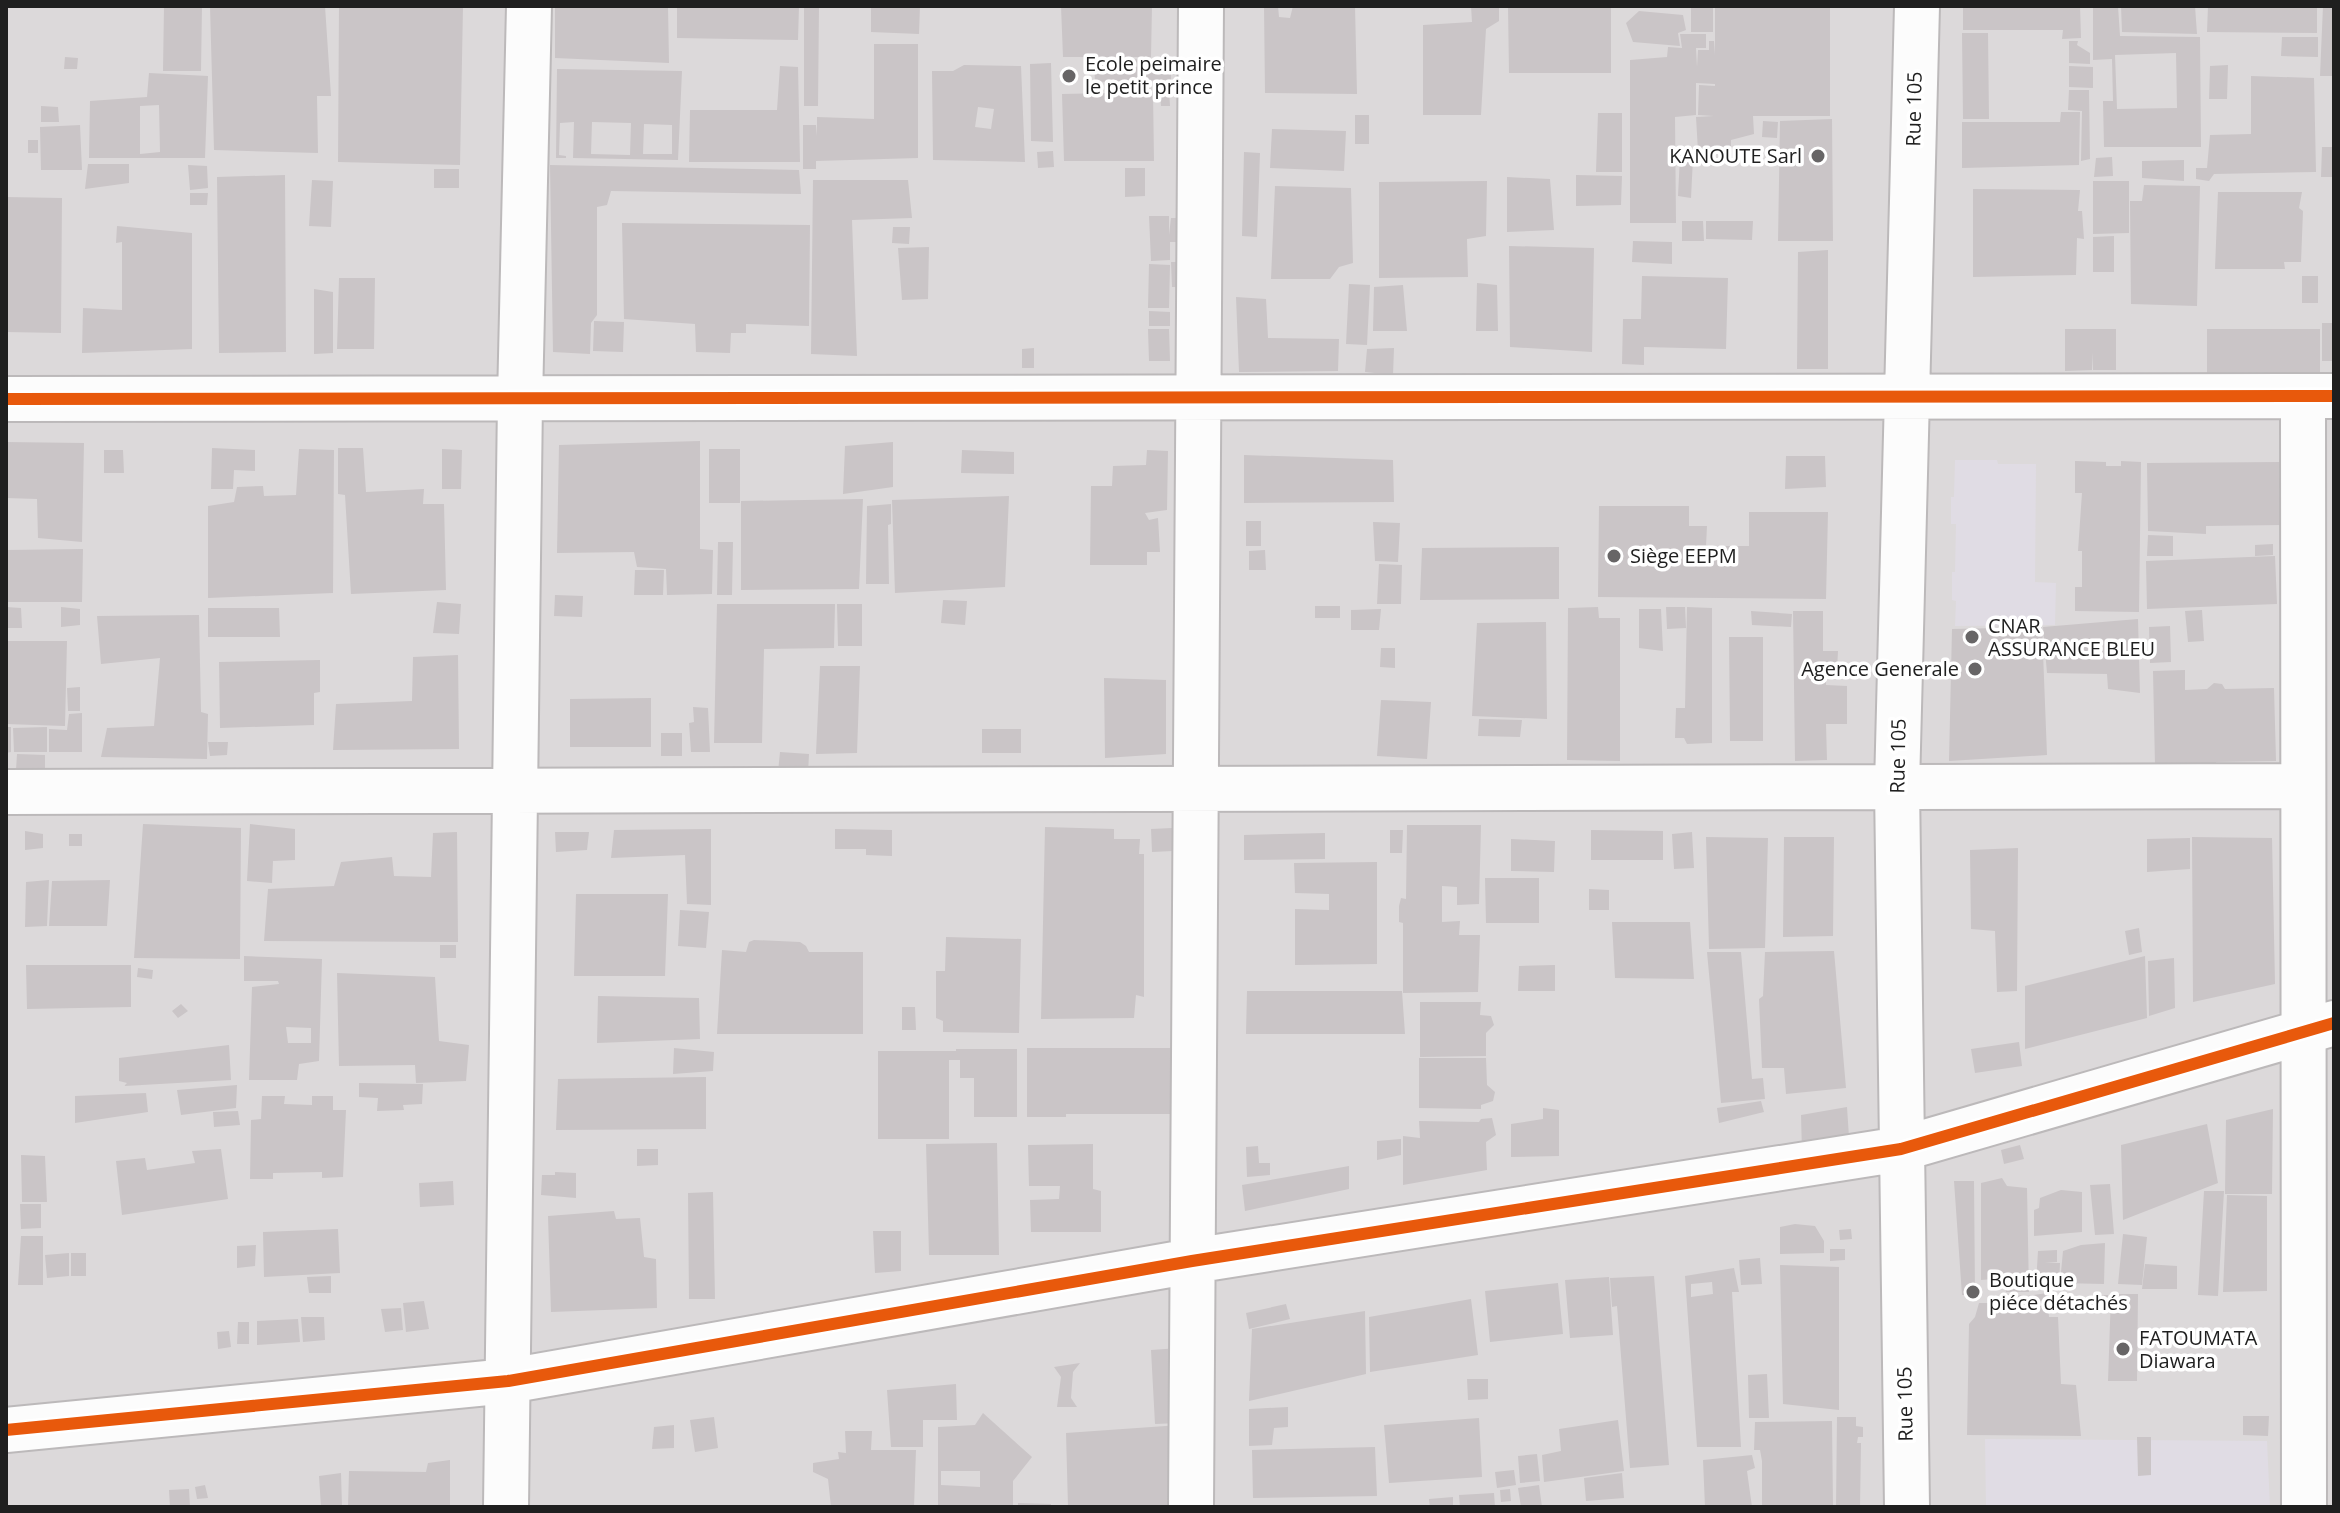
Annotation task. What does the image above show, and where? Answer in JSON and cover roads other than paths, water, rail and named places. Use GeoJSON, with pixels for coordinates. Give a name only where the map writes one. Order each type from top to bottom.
{"type":"FeatureCollection","features":[{"type":"Feature","properties":{"kind":"street"},"geometry":{"type":"LineString","coordinates":[[506,1507],[520,400],[529,6]]}},
{"type":"Feature","properties":{"kind":"street"},"geometry":{"type":"LineString","coordinates":[[1191,1507],[1201,6]]}},
{"type":"Feature","properties":{"kind":"street","name":"Rue 105"},"geometry":{"type":"LineString","coordinates":[[1907,1507],[1897,786],[1917,6]]}},
{"type":"Feature","properties":{"kind":"street"},"geometry":{"type":"LineString","coordinates":[[6,399],[2319,396],[2303,786],[2319,1027],[2304,1507]]}},
{"type":"Feature","properties":{"kind":"street"},"geometry":{"type":"LineString","coordinates":[[6,792],[2303,786]]}},
{"type":"Feature","properties":{"kind":"street"},"geometry":{"type":"LineString","coordinates":[[6,1430],[508,1381],[1192,1261],[1901,1149],[2319,1027]]}},
{"type":"Feature","properties":{"kind":"place","name":"Ecole peimaire le petit prince"},"geometry":{"type":"Point","coordinates":[1069,76]}},
{"type":"Feature","properties":{"kind":"place","name":"KANOUTE Sarl"},"geometry":{"type":"Point","coordinates":[1818,156]}},
{"type":"Feature","properties":{"kind":"place","name":"Siège EEPM"},"geometry":{"type":"Point","coordinates":[1614,556]}},
{"type":"Feature","properties":{"kind":"place","name":"CNAR ASSURANCE BLEU"},"geometry":{"type":"Point","coordinates":[1972,637]}},
{"type":"Feature","properties":{"kind":"place","name":"Agence Generale"},"geometry":{"type":"Point","coordinates":[1975,669]}},
{"type":"Feature","properties":{"kind":"place","name":"Boutique piéce détachés"},"geometry":{"type":"Point","coordinates":[1973,1292]}},
{"type":"Feature","properties":{"kind":"place","name":"FATOUMATA Diawara"},"geometry":{"type":"Point","coordinates":[2123,1349]}}]}
